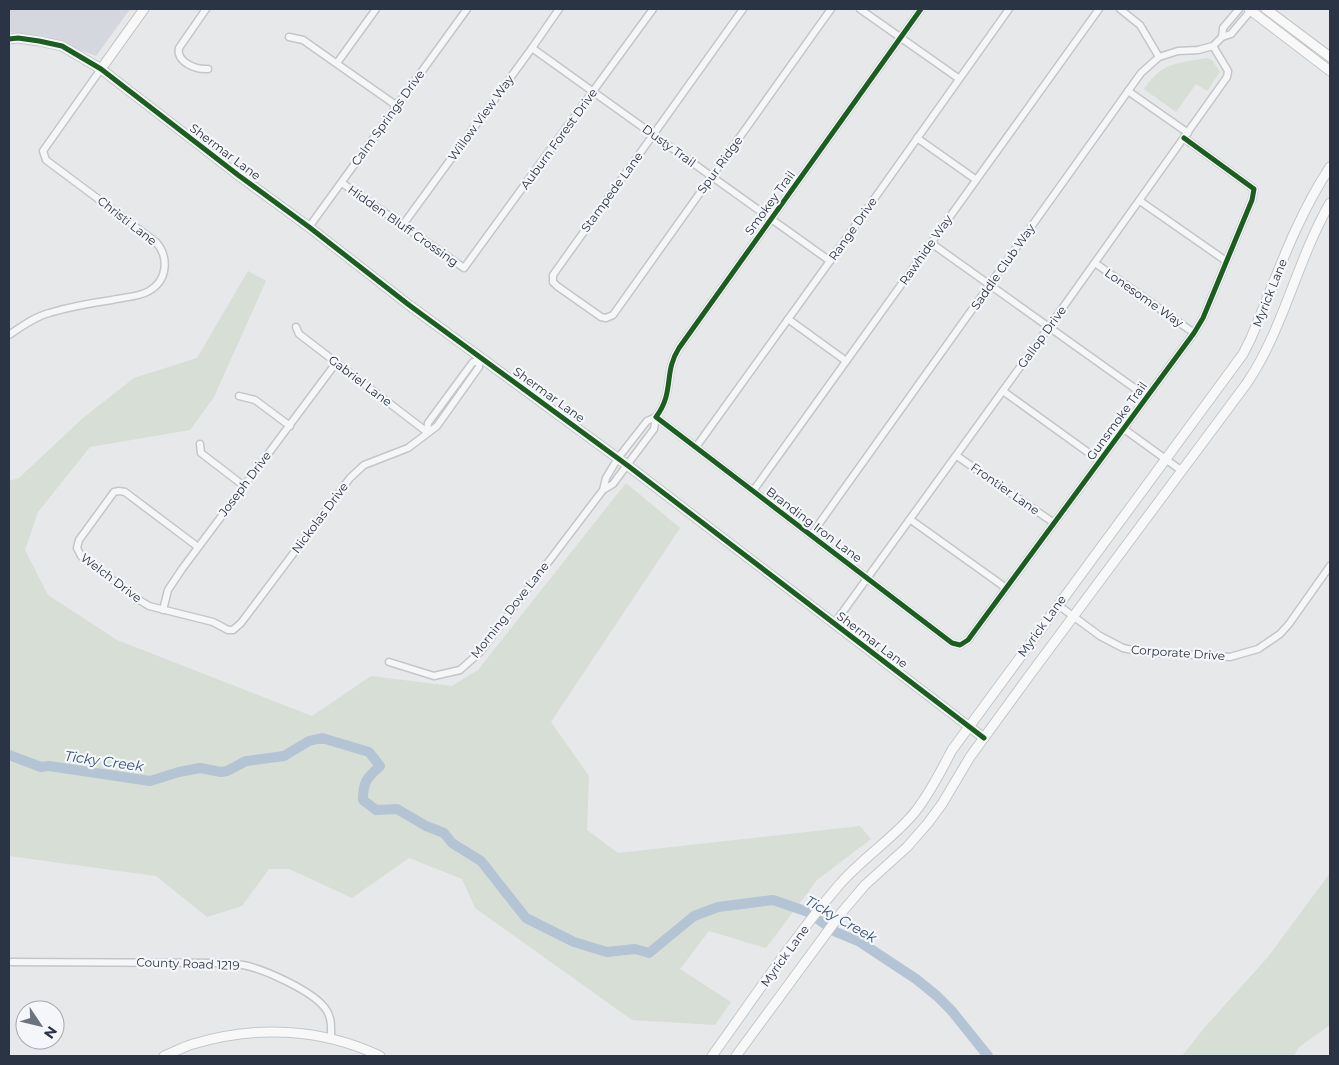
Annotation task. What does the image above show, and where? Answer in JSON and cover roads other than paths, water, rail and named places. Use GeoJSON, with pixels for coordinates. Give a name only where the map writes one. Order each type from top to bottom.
{"type":"FeatureCollection","features":[{"type":"Feature","properties":{"kind":"street"},"geometry":{"type":"LineString","coordinates":[[102,69],[144,9]]}},
{"type":"Feature","properties":{"kind":"street"},"geometry":{"type":"LineString","coordinates":[[206,9],[178,52],[180,57],[191,66],[202,70],[208,69]]}},
{"type":"Feature","properties":{"kind":"street"},"geometry":{"type":"LineString","coordinates":[[337,63],[376,9]]}},
{"type":"Feature","properties":{"kind":"street","name":"Calm Springs Drive"},"geometry":{"type":"LineString","coordinates":[[308,227],[342,183],[467,9]]}},
{"type":"Feature","properties":{"kind":"street","name":"Willow View Way"},"geometry":{"type":"LineString","coordinates":[[402,226],[559,9]]}},
{"type":"Feature","properties":{"kind":"street","name":"Auburn Forest Drive"},"geometry":{"type":"LineString","coordinates":[[464,268],[653,9]]}},
{"type":"Feature","properties":{"kind":"street","name":"Stampede Lane"},"geometry":{"type":"LineString","coordinates":[[606,318],[597,315],[556,286],[552,278],[743,9]]}},
{"type":"Feature","properties":{"kind":"street","name":"Spur Ridge"},"geometry":{"type":"LineString","coordinates":[[606,318],[613,315],[831,9]]}},
{"type":"Feature","properties":{"kind":"street"},"geometry":{"type":"LineString","coordinates":[[860,9],[958,78]]}},
{"type":"Feature","properties":{"kind":"street","name":"Smokey Trail"},"geometry":{"type":"LineString","coordinates":[[627,465],[654,429],[656,417],[668,398],[670,371],[675,354],[921,9]]}},
{"type":"Feature","properties":{"kind":"street","name":"Range Drive"},"geometry":{"type":"LineString","coordinates":[[696,447],[1009,9]]}},
{"type":"Feature","properties":{"kind":"street","name":"Rawhide Way"},"geometry":{"type":"LineString","coordinates":[[753,491],[975,179],[1099,9]]}},
{"type":"Feature","properties":{"kind":"street"},"geometry":{"type":"LineString","coordinates":[[1120,9],[1140,25],[1159,57]]}},
{"type":"Feature","properties":{"kind":"street"},"geometry":{"type":"LineString","coordinates":[[1222,37],[1224,28],[1239,9]]}},
{"type":"Feature","properties":{"kind":"street"},"geometry":{"type":"LineString","coordinates":[[1212,46],[1222,37],[1231,34],[1251,9],[1330,71]]}},
{"type":"Feature","properties":{"kind":"street"},"geometry":{"type":"LineString","coordinates":[[1266,9],[1330,57]]}},
{"type":"Feature","properties":{"kind":"street"},"geometry":{"type":"LineString","coordinates":[[289,36],[303,40],[397,106]]}},
{"type":"Feature","properties":{"kind":"street","name":"Shermar Lane"},"geometry":{"type":"LineString","coordinates":[[9,39],[18,38],[62,46],[102,69],[480,360],[618,458],[984,738]]}},
{"type":"Feature","properties":{"kind":"street","name":"Saddle Club Way"},"geometry":{"type":"LineString","coordinates":[[811,535],[1141,72],[1159,57],[1178,51],[1198,50],[1212,46]]}},
{"type":"Feature","properties":{"kind":"street","name":"Gallop Drive"},"geometry":{"type":"LineString","coordinates":[[834,624],[1095,264],[1227,77],[1228,71],[1212,46]]}},
{"type":"Feature","properties":{"kind":"street","name":"Dusty Trail"},"geometry":{"type":"LineString","coordinates":[[532,48],[830,261]]}},
{"type":"Feature","properties":{"kind":"street","name":"Christi Lane"},"geometry":{"type":"LineString","coordinates":[[9,335],[47,313],[148,292],[162,278],[166,266],[164,253],[156,242],[46,160],[43,151],[102,69]]}},
{"type":"Feature","properties":{"kind":"street"},"geometry":{"type":"LineString","coordinates":[[1128,91],[1186,136]]}},
{"type":"Feature","properties":{"kind":"street","name":"Gunsmoke Trail"},"geometry":{"type":"LineString","coordinates":[[960,645],[968,640],[1194,333],[1202,318],[1252,200],[1254,189],[1186,136]]}},
{"type":"Feature","properties":{"kind":"street"},"geometry":{"type":"LineString","coordinates":[[917,138],[975,179]]}},
{"type":"Feature","properties":{"kind":"street","name":"Myrick Lane"},"geometry":{"type":"LineString","coordinates":[[712,1056],[826,900],[850,873],[915,812],[952,750],[1230,373],[1247,347],[1299,223],[1314,193],[1330,168]]}},
{"type":"Feature","properties":{"kind":"street","name":"Hidden Bluff Crossing"},"geometry":{"type":"LineString","coordinates":[[342,183],[464,268]]}},
{"type":"Feature","properties":{"kind":"street"},"geometry":{"type":"LineString","coordinates":[[1140,201],[1226,261]]}},
{"type":"Feature","properties":{"kind":"street","name":"Myrick Lane"},"geometry":{"type":"LineString","coordinates":[[736,1056],[842,912],[865,885],[907,848],[928,823],[984,738],[1247,383],[1263,357],[1313,237],[1330,203]]}},
{"type":"Feature","properties":{"kind":"street"},"geometry":{"type":"LineString","coordinates":[[931,243],[1147,397]]}},
{"type":"Feature","properties":{"kind":"street","name":"Lonesome Way"},"geometry":{"type":"LineString","coordinates":[[1095,264],[1194,333]]}},
{"type":"Feature","properties":{"kind":"street"},"geometry":{"type":"LineString","coordinates":[[788,319],[846,361]]}},
{"type":"Feature","properties":{"kind":"street","name":"Gabriel Lane"},"geometry":{"type":"LineString","coordinates":[[296,327],[299,334],[427,432]]}},
{"type":"Feature","properties":{"kind":"street","name":"Nickolas Drive"},"geometry":{"type":"LineString","coordinates":[[234,630],[350,478],[364,465],[408,448],[427,432],[428,422],[473,362],[480,360]]}},
{"type":"Feature","properties":{"kind":"street","name":"Joseph Drive"},"geometry":{"type":"LineString","coordinates":[[163,610],[168,590],[198,547],[336,363]]}},
{"type":"Feature","properties":{"kind":"street"},"geometry":{"type":"LineString","coordinates":[[1003,391],[1100,461]]}},
{"type":"Feature","properties":{"kind":"street"},"geometry":{"type":"LineString","coordinates":[[239,396],[255,400],[290,426]]}},
{"type":"Feature","properties":{"kind":"street","name":"Smokey Trail"},"geometry":{"type":"LineString","coordinates":[[618,458],[646,421],[656,417]]}},
{"type":"Feature","properties":{"kind":"street","name":"Branding Iron Lane"},"geometry":{"type":"LineString","coordinates":[[656,417],[952,643],[960,645]]}},
{"type":"Feature","properties":{"kind":"street"},"geometry":{"type":"LineString","coordinates":[[1124,429],[1182,471]]}},
{"type":"Feature","properties":{"kind":"street"},"geometry":{"type":"LineString","coordinates":[[200,444],[201,454],[244,486]]}},
{"type":"Feature","properties":{"kind":"street","name":"Frontier Lane"},"geometry":{"type":"LineString","coordinates":[[957,456],[1054,523]]}},
{"type":"Feature","properties":{"kind":"street","name":"Morning Dove Lane"},"geometry":{"type":"LineString","coordinates":[[603,490],[606,478],[618,458]]}},
{"type":"Feature","properties":{"kind":"street","name":"Morning Dove Lane"},"geometry":{"type":"LineString","coordinates":[[389,662],[434,676],[460,670],[480,652],[603,490],[613,484],[627,465]]}},
{"type":"Feature","properties":{"kind":"street","name":"Welch Drive"},"geometry":{"type":"LineString","coordinates":[[198,547],[125,492],[119,491],[114,492],[83,534],[76,548],[81,556],[136,598],[150,606],[213,622],[228,630],[234,630]]}},
{"type":"Feature","properties":{"kind":"street"},"geometry":{"type":"LineString","coordinates":[[911,520],[1006,588]]}},
{"type":"Feature","properties":{"kind":"street","name":"Corporate Drive"},"geometry":{"type":"LineString","coordinates":[[1058,605],[1107,641],[1136,652],[1222,657],[1237,656],[1264,646],[1280,634],[1330,566]]}},
{"type":"Feature","properties":{"kind":"street","name":"County Road 1219"},"geometry":{"type":"LineString","coordinates":[[9,962],[220,963],[243,965],[264,971],[313,997],[326,1010],[331,1022],[331,1038]]}},
{"type":"Feature","properties":{"kind":"street"},"geometry":{"type":"LineString","coordinates":[[164,1056],[191,1044],[229,1035],[275,1032],[308,1034],[331,1038],[380,1056]]}},
{"type":"Feature","properties":{"kind":"waterway","name":"Ticky Creek"},"geometry":{"type":"LineString","coordinates":[[9,755],[41,767],[49,766],[150,781],[200,768],[221,772],[227,771],[246,761],[284,756],[309,741],[322,738],[369,752],[380,766],[367,780],[363,800],[376,810],[397,809],[426,826],[444,833],[452,843],[481,861],[526,918],[574,942],[607,952],[635,949],[649,953],[694,916],[718,907],[773,900],[808,912],[836,932],[860,942],[916,979],[951,1010],[988,1056]]}}]}
